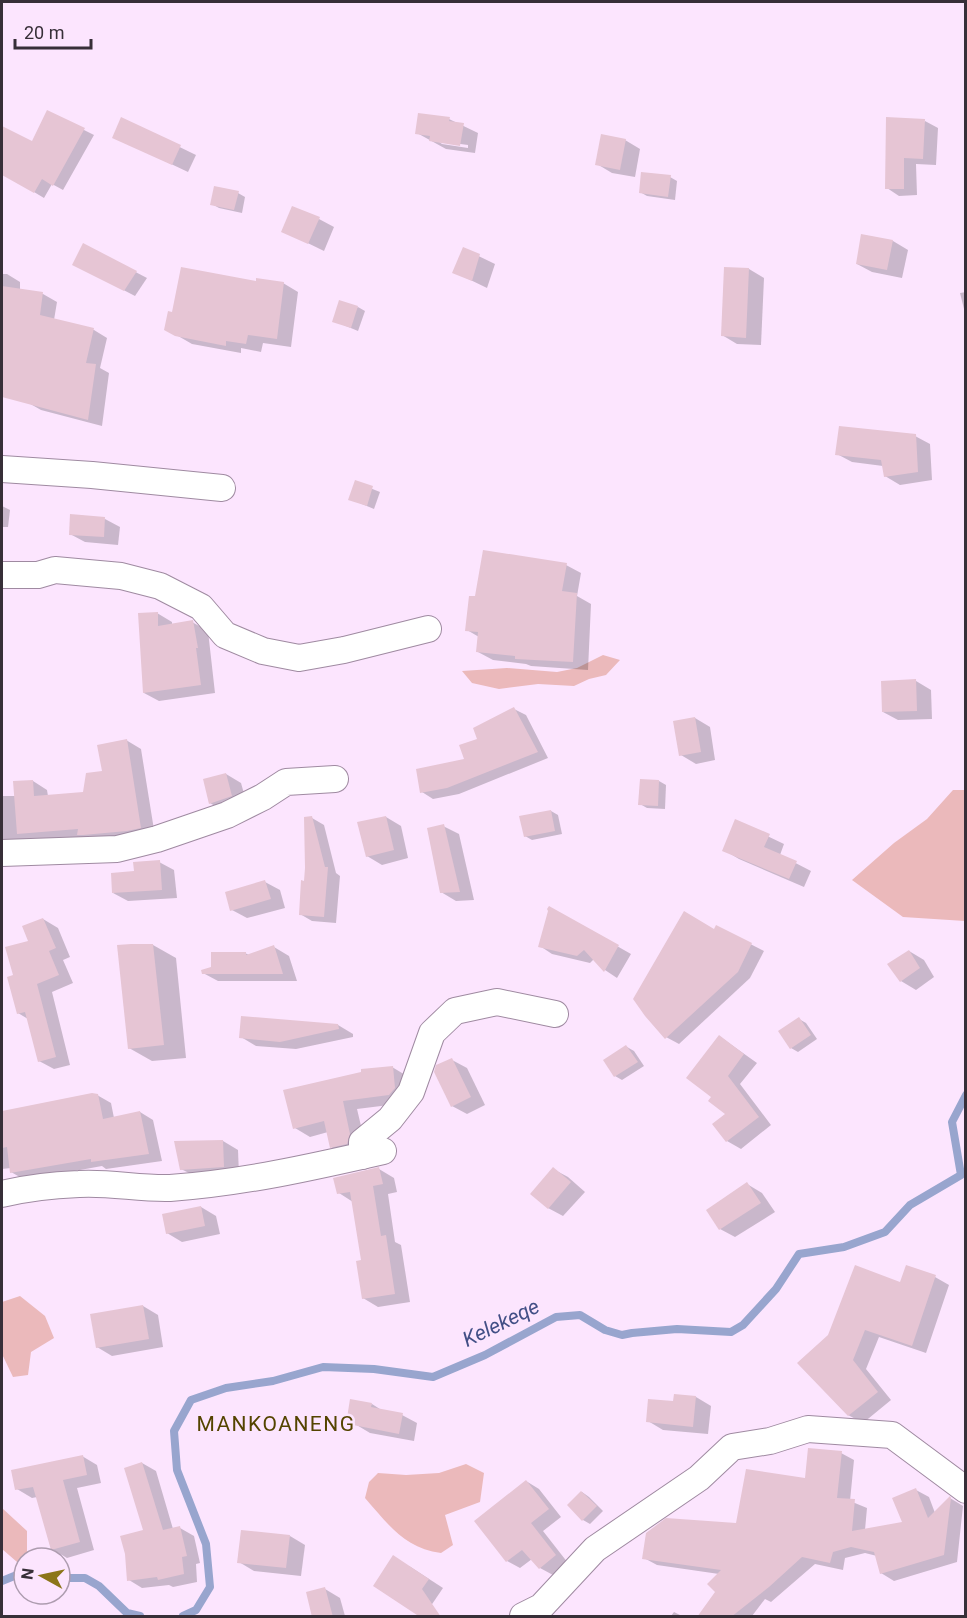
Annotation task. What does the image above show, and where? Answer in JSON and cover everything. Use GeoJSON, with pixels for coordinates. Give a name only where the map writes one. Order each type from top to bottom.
{"type":"FeatureCollection","features":[{"type":"Feature","properties":{"kind":"street"},"geometry":{"type":"LineString","coordinates":[[2,469],[222,488]]}},
{"type":"Feature","properties":{"kind":"street"},"geometry":{"type":"LineString","coordinates":[[2,575],[38,575],[55,570],[121,576],[160,586],[201,607],[225,635],[263,651],[299,658],[344,650],[428,629]]}},
{"type":"Feature","properties":{"kind":"street"},"geometry":{"type":"LineString","coordinates":[[2,853],[117,849],[157,839],[227,815],[263,797],[286,782],[335,779]]}},
{"type":"Feature","properties":{"kind":"street"},"geometry":{"type":"LineString","coordinates":[[2,1194],[15,1190],[79,1184],[169,1188],[252,1177],[372,1154],[362,1142],[390,1119],[411,1092],[432,1034],[456,1011],[497,1002],[555,1014]]}},
{"type":"Feature","properties":{"kind":"street"},"geometry":{"type":"LineString","coordinates":[[523,1617],[541,1607],[595,1549],[699,1478],[732,1448],[770,1441],[808,1429],[892,1435],[966,1491]]}},
{"type":"Feature","properties":{"kind":"shaded area"},"geometry":{"type":"Polygon","coordinates":[[[603,655],[620,660],[606,675],[574,686],[538,684],[499,689],[472,683],[462,671],[507,668],[557,672],[577,668],[603,655]]]}},
{"type":"Feature","properties":{"kind":"shaded area"},"geometry":{"type":"Polygon","coordinates":[[[953,790],[965,790],[965,921],[903,917],[852,880],[894,843],[927,819],[953,790]]]}},
{"type":"Feature","properties":{"kind":"shaded area"},"geometry":{"type":"Polygon","coordinates":[[[20,1296],[45,1316],[54,1338],[31,1352],[28,1375],[13,1377],[2,1354],[2,1302],[20,1296]]]}},
{"type":"Feature","properties":{"kind":"shaded area"},"geometry":{"type":"Polygon","coordinates":[[[466,1464],[484,1473],[480,1502],[445,1515],[453,1545],[441,1553],[417,1546],[407,1540],[389,1526],[365,1498],[369,1482],[378,1473],[406,1475],[439,1473],[466,1464]]]}},
{"type":"Feature","properties":{"kind":"shaded area"},"geometry":{"type":"Polygon","coordinates":[[[2,1508],[27,1531],[27,1546],[12,1546],[12,1558],[2,1549],[2,1508]]]}},
{"type":"Feature","properties":{"kind":"building"},"geometry":{"type":"Polygon","coordinates":[[[47,110],[85,128],[53,186],[42,179],[34,193],[2,175],[2,126],[32,141],[47,110]]]}},
{"type":"Feature","properties":{"kind":"building"},"geometry":{"type":"Polygon","coordinates":[[[418,113],[450,117],[449,121],[464,123],[460,146],[429,141],[430,136],[415,134],[418,113]]]}},
{"type":"Feature","properties":{"kind":"building"},"geometry":{"type":"Polygon","coordinates":[[[121,117],[181,145],[172,165],[112,138],[121,117]]]}},
{"type":"Feature","properties":{"kind":"building"},"geometry":{"type":"Polygon","coordinates":[[[886,117],[925,119],[923,159],[904,158],[904,189],[885,189],[886,117]]]}},
{"type":"Feature","properties":{"kind":"building"},"geometry":{"type":"Polygon","coordinates":[[[601,134],[626,139],[620,170],[595,165],[601,134]]]}},
{"type":"Feature","properties":{"kind":"building"},"geometry":{"type":"Polygon","coordinates":[[[641,172],[671,175],[668,197],[639,193],[641,172]]]}},
{"type":"Feature","properties":{"kind":"building"},"geometry":{"type":"Polygon","coordinates":[[[214,186],[239,191],[234,210],[210,205],[214,186]]]}},
{"type":"Feature","properties":{"kind":"building"},"geometry":{"type":"Polygon","coordinates":[[[292,206],[320,217],[308,244],[281,232],[292,206]]]}},
{"type":"Feature","properties":{"kind":"building"},"geometry":{"type":"Polygon","coordinates":[[[861,234],[893,240],[887,270],[856,264],[861,234]]]}},
{"type":"Feature","properties":{"kind":"building"},"geometry":{"type":"Polygon","coordinates":[[[83,243],[137,271],[124,291],[72,265],[83,243]]]}},
{"type":"Feature","properties":{"kind":"building"},"geometry":{"type":"Polygon","coordinates":[[[463,247],[480,254],[472,281],[452,273],[463,247]]]}},
{"type":"Feature","properties":{"kind":"building"},"geometry":{"type":"Polygon","coordinates":[[[181,267],[256,281],[256,278],[284,282],[277,339],[248,335],[246,344],[226,341],[226,346],[175,336],[164,330],[168,311],[172,312],[181,267]]]}},
{"type":"Feature","properties":{"kind":"building"},"geometry":{"type":"Polygon","coordinates":[[[724,267],[749,268],[746,338],[721,336],[724,267]]]}},
{"type":"Feature","properties":{"kind":"building"},"geometry":{"type":"Polygon","coordinates":[[[2,286],[43,292],[40,315],[94,328],[86,363],[96,364],[88,420],[2,397],[2,286]]]}},
{"type":"Feature","properties":{"kind":"building"},"geometry":{"type":"Polygon","coordinates":[[[339,300],[358,306],[351,328],[332,322],[339,300]]]}},
{"type":"Feature","properties":{"kind":"building"},"geometry":{"type":"Polygon","coordinates":[[[839,426],[916,434],[918,472],[884,477],[881,460],[835,455],[839,426]]]}},
{"type":"Feature","properties":{"kind":"building"},"geometry":{"type":"Polygon","coordinates":[[[355,480],[373,486],[367,506],[348,500],[355,480]]]}},
{"type":"Feature","properties":{"kind":"building"},"geometry":{"type":"Polygon","coordinates":[[[70,514],[105,517],[104,537],[69,535],[70,514]]]}},
{"type":"Feature","properties":{"kind":"building"},"geometry":{"type":"Polygon","coordinates":[[[483,550],[567,563],[562,591],[577,593],[573,662],[515,659],[515,656],[476,652],[478,632],[465,631],[469,596],[475,596],[483,550]]]}},
{"type":"Feature","properties":{"kind":"building"},"geometry":{"type":"Polygon","coordinates":[[[158,612],[158,626],[193,620],[201,685],[143,693],[138,613],[158,612]]]}},
{"type":"Feature","properties":{"kind":"building"},"geometry":{"type":"Polygon","coordinates":[[[916,679],[917,711],[882,712],[881,681],[916,679]]]}},
{"type":"Feature","properties":{"kind":"building"},"geometry":{"type":"Polygon","coordinates":[[[514,707],[538,752],[447,788],[420,793],[416,769],[464,759],[459,745],[477,739],[473,728],[514,707]]]}},
{"type":"Feature","properties":{"kind":"building"},"geometry":{"type":"Polygon","coordinates":[[[695,717],[701,752],[679,756],[673,721],[695,717]]]}},
{"type":"Feature","properties":{"kind":"building"},"geometry":{"type":"Polygon","coordinates":[[[127,739],[141,828],[83,835],[77,835],[78,829],[17,834],[13,781],[33,780],[34,796],[83,792],[86,773],[102,771],[97,745],[127,739]]]}},
{"type":"Feature","properties":{"kind":"building"},"geometry":{"type":"Polygon","coordinates":[[[226,773],[232,796],[209,804],[203,779],[226,773]]]}},
{"type":"Feature","properties":{"kind":"building"},"geometry":{"type":"Polygon","coordinates":[[[640,779],[659,780],[658,806],[638,805],[640,779]]]}},
{"type":"Feature","properties":{"kind":"building"},"geometry":{"type":"Polygon","coordinates":[[[551,810],[555,831],[524,837],[519,816],[551,810]]]}},
{"type":"Feature","properties":{"kind":"building"},"geometry":{"type":"Polygon","coordinates":[[[312,816],[325,867],[328,867],[324,917],[299,915],[301,880],[304,881],[305,868],[304,817],[312,816]]]}},
{"type":"Feature","properties":{"kind":"building"},"geometry":{"type":"Polygon","coordinates":[[[386,816],[394,850],[366,857],[357,822],[386,816]]]}},
{"type":"Feature","properties":{"kind":"building"},"geometry":{"type":"Polygon","coordinates":[[[735,819],[770,834],[764,847],[797,861],[789,879],[722,851],[735,819]]]}},
{"type":"Feature","properties":{"kind":"building"},"geometry":{"type":"Polygon","coordinates":[[[444,824],[460,892],[440,893],[427,828],[444,824]]]}},
{"type":"Feature","properties":{"kind":"building"},"geometry":{"type":"Polygon","coordinates":[[[160,860],[162,890],[112,893],[111,873],[134,871],[133,862],[160,860]]]}},
{"type":"Feature","properties":{"kind":"building"},"geometry":{"type":"Polygon","coordinates":[[[265,880],[271,899],[230,911],[225,892],[265,880]]]}},
{"type":"Feature","properties":{"kind":"building"},"geometry":{"type":"Polygon","coordinates":[[[549,906],[619,945],[604,972],[584,950],[577,956],[538,947],[549,906]]]}},
{"type":"Feature","properties":{"kind":"building"},"geometry":{"type":"Polygon","coordinates":[[[684,911],[714,929],[716,925],[752,943],[738,972],[665,1039],[633,999],[684,911]]]}},
{"type":"Feature","properties":{"kind":"building"},"geometry":{"type":"Polygon","coordinates":[[[43,918],[56,948],[49,951],[59,975],[37,984],[56,1057],[38,1062],[25,1012],[17,1014],[7,977],[13,975],[5,947],[28,941],[22,926],[43,918]]]}},
{"type":"Feature","properties":{"kind":"building"},"geometry":{"type":"Polygon","coordinates":[[[153,944],[164,1045],[128,1049],[117,945],[153,944]]]}},
{"type":"Feature","properties":{"kind":"building"},"geometry":{"type":"Polygon","coordinates":[[[274,945],[283,974],[202,974],[201,970],[211,967],[211,952],[246,952],[246,955],[274,945]]]}},
{"type":"Feature","properties":{"kind":"building"},"geometry":{"type":"Polygon","coordinates":[[[909,950],[920,968],[900,982],[887,964],[909,950]]]}},
{"type":"Feature","properties":{"kind":"building"},"geometry":{"type":"Polygon","coordinates":[[[241,1016],[338,1024],[339,1029],[280,1042],[239,1038],[241,1016]]]}},
{"type":"Feature","properties":{"kind":"building"},"geometry":{"type":"Polygon","coordinates":[[[799,1017],[811,1035],[790,1049],[778,1031],[799,1017]]]}},
{"type":"Feature","properties":{"kind":"building"},"geometry":{"type":"Polygon","coordinates":[[[719,1035],[744,1054],[728,1076],[759,1117],[726,1142],[712,1124],[725,1114],[708,1101],[711,1097],[686,1078],[719,1035]]]}},
{"type":"Feature","properties":{"kind":"building"},"geometry":{"type":"Polygon","coordinates":[[[626,1045],[638,1062],[614,1077],[603,1060],[626,1045]]]}},
{"type":"Feature","properties":{"kind":"building"},"geometry":{"type":"Polygon","coordinates":[[[452,1058],[471,1097],[451,1107],[434,1072],[436,1065],[452,1058]]]}},
{"type":"Feature","properties":{"kind":"building"},"geometry":{"type":"Polygon","coordinates":[[[393,1066],[395,1088],[389,1095],[343,1101],[350,1134],[347,1144],[330,1148],[324,1121],[293,1129],[283,1090],[361,1072],[361,1069],[393,1066]]]}},
{"type":"Feature","properties":{"kind":"building"},"geometry":{"type":"Polygon","coordinates":[[[92,1093],[98,1094],[103,1119],[140,1111],[149,1154],[91,1162],[91,1159],[10,1173],[7,1147],[2,1148],[2,1111],[92,1093]]]}},
{"type":"Feature","properties":{"kind":"building"},"geometry":{"type":"Polygon","coordinates":[[[223,1140],[224,1167],[180,1170],[174,1141],[223,1140]]]}},
{"type":"Feature","properties":{"kind":"building"},"geometry":{"type":"Polygon","coordinates":[[[379,1167],[383,1184],[373,1186],[381,1236],[386,1235],[395,1294],[362,1299],[356,1261],[361,1260],[350,1192],[337,1194],[333,1178],[379,1167]]]}},
{"type":"Feature","properties":{"kind":"building"},"geometry":{"type":"Polygon","coordinates":[[[553,1167],[571,1182],[548,1209],[530,1194],[553,1167]]]}},
{"type":"Feature","properties":{"kind":"building"},"geometry":{"type":"Polygon","coordinates":[[[747,1182],[761,1203],[719,1230],[706,1210],[747,1182]]]}},
{"type":"Feature","properties":{"kind":"building"},"geometry":{"type":"Polygon","coordinates":[[[201,1206],[205,1226],[166,1234],[162,1214],[201,1206]]]}},
{"type":"Feature","properties":{"kind":"building"},"geometry":{"type":"Polygon","coordinates":[[[855,1265],[900,1282],[906,1265],[936,1275],[912,1346],[865,1330],[853,1360],[878,1392],[848,1416],[797,1363],[828,1335],[855,1265]]]}},
{"type":"Feature","properties":{"kind":"building"},"geometry":{"type":"Polygon","coordinates":[[[143,1305],[149,1339],[96,1348],[90,1314],[143,1305]]]}},
{"type":"Feature","properties":{"kind":"building"},"geometry":{"type":"Polygon","coordinates":[[[674,1394],[696,1396],[693,1427],[646,1422],[648,1399],[673,1401],[674,1394]]]}},
{"type":"Feature","properties":{"kind":"building"},"geometry":{"type":"Polygon","coordinates":[[[350,1399],[372,1403],[371,1407],[403,1413],[399,1434],[353,1425],[354,1419],[347,1418],[350,1399]]]}},
{"type":"Feature","properties":{"kind":"building"},"geometry":{"type":"Polygon","coordinates":[[[808,1448],[842,1451],[837,1498],[855,1499],[852,1531],[902,1522],[892,1498],[916,1488],[928,1518],[950,1496],[944,1555],[880,1574],[874,1552],[851,1547],[833,1552],[830,1563],[802,1557],[731,1617],[697,1617],[715,1592],[707,1584],[721,1570],[642,1559],[646,1533],[666,1518],[736,1523],[746,1469],[805,1478],[808,1448]]]}},
{"type":"Feature","properties":{"kind":"building"},"geometry":{"type":"Polygon","coordinates":[[[83,1455],[87,1475],[63,1480],[80,1542],[66,1546],[50,1546],[33,1487],[15,1490],[11,1470],[83,1455]]]}},
{"type":"Feature","properties":{"kind":"building"},"geometry":{"type":"Polygon","coordinates":[[[142,1462],[163,1530],[180,1526],[187,1556],[182,1557],[184,1574],[158,1580],[157,1577],[127,1581],[125,1554],[120,1536],[143,1530],[124,1468],[142,1462]]]}},
{"type":"Feature","properties":{"kind":"building"},"geometry":{"type":"Polygon","coordinates":[[[526,1480],[549,1509],[531,1523],[556,1555],[539,1569],[522,1550],[506,1562],[474,1521],[526,1480]]]}},
{"type":"Feature","properties":{"kind":"building"},"geometry":{"type":"Polygon","coordinates":[[[581,1491],[597,1506],[582,1521],[567,1505],[581,1491]]]}},
{"type":"Feature","properties":{"kind":"building"},"geometry":{"type":"Polygon","coordinates":[[[241,1530],[290,1535],[286,1568],[237,1563],[241,1530]]]}},
{"type":"Feature","properties":{"kind":"building"},"geometry":{"type":"Polygon","coordinates":[[[393,1555],[429,1579],[422,1589],[441,1617],[420,1617],[373,1586],[393,1555]]]}},
{"type":"Feature","properties":{"kind":"building"},"geometry":{"type":"Polygon","coordinates":[[[325,1587],[333,1617],[312,1617],[306,1592],[325,1587]]]}},
{"type":"Feature","properties":{"kind":"waterway","name":"Kelekeqe"},"geometry":{"type":"LineString","coordinates":[[183,1616],[196,1610],[210,1587],[206,1544],[177,1470],[174,1431],[191,1400],[226,1388],[273,1381],[323,1367],[374,1369],[433,1377],[485,1355],[556,1317],[580,1315],[605,1330],[622,1335],[677,1329],[731,1332],[743,1325],[776,1289],[799,1254],[844,1247],[885,1232],[910,1205],[961,1175],[952,1122],[966,1095]]}},
{"type":"Feature","properties":{"kind":"waterway","name":"Kelekeqe"},"geometry":{"type":"LineString","coordinates":[[2,1581],[12,1577]]}},
{"type":"Feature","properties":{"kind":"waterway","name":"Kelekeqe"},"geometry":{"type":"LineString","coordinates":[[72,1578],[85,1578],[99,1586],[127,1613],[140,1616]]}},
{"type":"Feature","properties":{"kind":"district","name":"MANKOANENG"},"geometry":{"type":"Point","coordinates":[276,1424]}}]}
